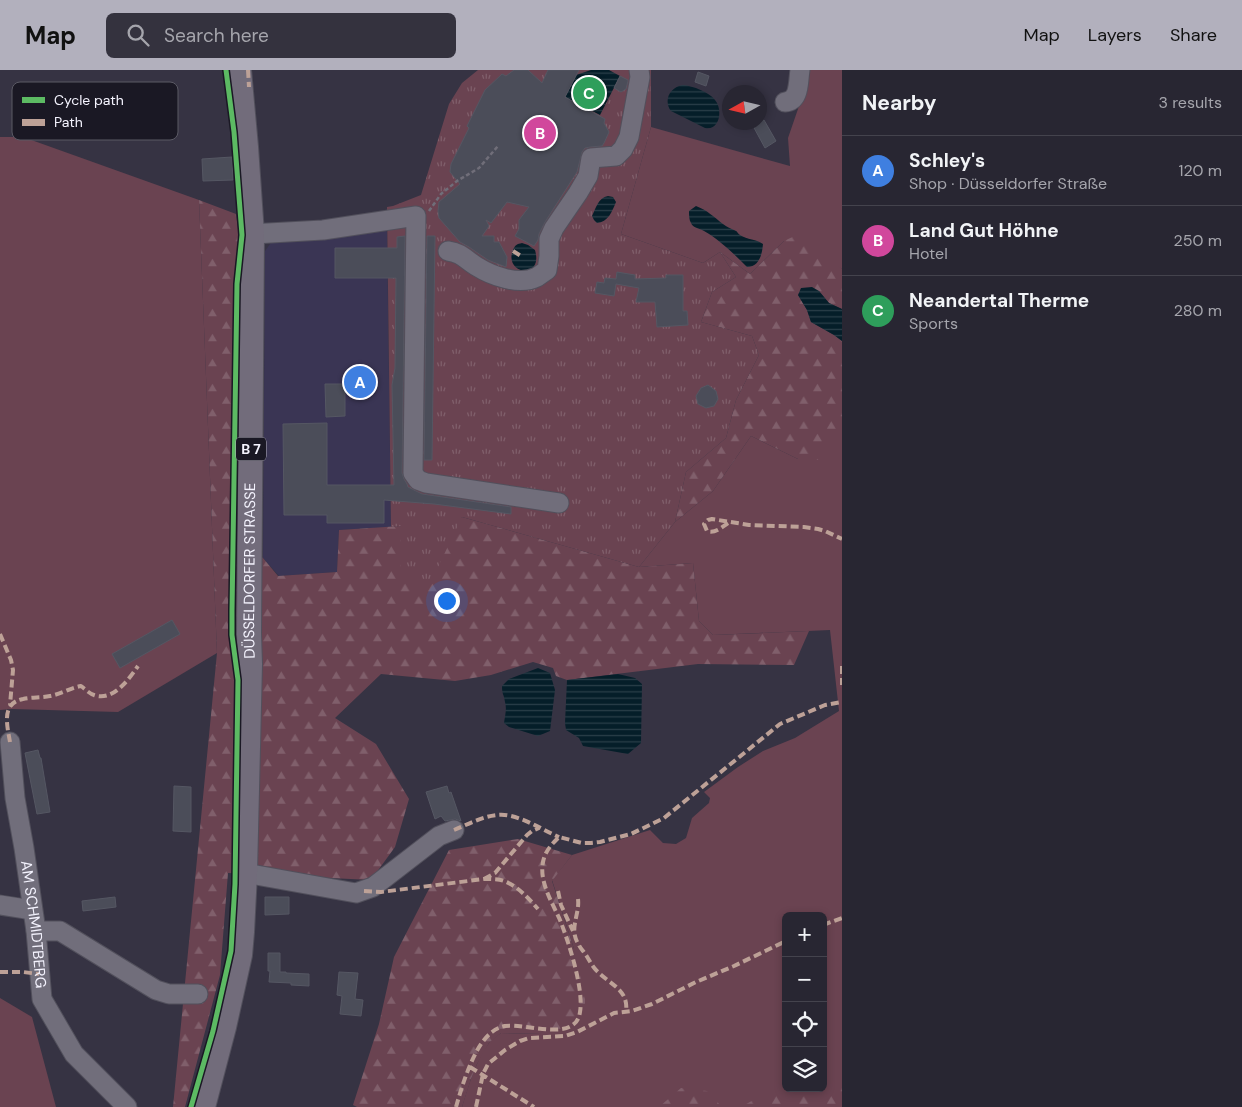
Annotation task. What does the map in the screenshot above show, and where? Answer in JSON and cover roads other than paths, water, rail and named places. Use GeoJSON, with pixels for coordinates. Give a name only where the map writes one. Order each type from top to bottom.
{"type":"FeatureCollection","features":[{"type":"Feature","properties":{"kind":"main road","name":"DÜSSELDORFER STRASSE"},"geometry":{"type":"LineString","coordinates":[[239,70],[252,234],[250,664],[245,873]]}},
{"type":"Feature","properties":{"kind":"main road","name":"B 7"},"geometry":{"type":"LineString","coordinates":[[203,1107],[240,956],[245,873]]}},
{"type":"Feature","properties":{"kind":"lane"},"geometry":{"type":"LineString","coordinates":[[448,251],[457,253],[488,272],[506,278],[522,280],[536,277],[547,270],[550,239],[554,228],[588,176],[591,158],[616,156],[623,149],[629,138],[640,70]]}},
{"type":"Feature","properties":{"kind":"lane"},"geometry":{"type":"LineString","coordinates":[[785,102],[792,101],[796,96],[800,70]]}},
{"type":"Feature","properties":{"kind":"lane"},"geometry":{"type":"LineString","coordinates":[[252,234],[323,230],[416,216],[413,473],[418,480],[426,483],[559,503]]}},
{"type":"Feature","properties":{"kind":"lane","name":"AM SCHMIDTBERG"},"geometry":{"type":"LineString","coordinates":[[10,742],[14,798],[36,932],[42,998],[74,1054],[127,1107]]}},
{"type":"Feature","properties":{"kind":"lane"},"geometry":{"type":"LineString","coordinates":[[245,873],[356,893],[373,887],[440,836],[454,830]]}},
{"type":"Feature","properties":{"kind":"lane"},"geometry":{"type":"LineString","coordinates":[[0,906],[32,910]]}},
{"type":"Feature","properties":{"kind":"lane"},"geometry":{"type":"LineString","coordinates":[[36,932],[60,931],[156,990],[169,994],[198,994]]}},
{"type":"Feature","properties":{"kind":"water"},"geometry":{"type":"Polygon","coordinates":[[[591,70],[609,70],[620,76],[600,115],[565,97],[576,75],[591,70]]]}},
{"type":"Feature","properties":{"kind":"water"},"geometry":{"type":"Polygon","coordinates":[[[683,85],[709,94],[715,100],[719,109],[719,118],[714,126],[705,128],[671,111],[668,103],[669,95],[675,88],[683,85]]]}},
{"type":"Feature","properties":{"kind":"water"},"geometry":{"type":"Polygon","coordinates":[[[608,196],[613,197],[616,202],[607,219],[597,223],[592,216],[600,201],[608,196]]]}},
{"type":"Feature","properties":{"kind":"water"},"geometry":{"type":"Polygon","coordinates":[[[696,206],[743,237],[763,244],[761,256],[757,263],[747,267],[716,239],[693,226],[689,211],[696,206]]]}},
{"type":"Feature","properties":{"kind":"water"},"geometry":{"type":"Polygon","coordinates":[[[522,243],[535,250],[536,260],[534,266],[524,271],[518,269],[513,264],[511,258],[517,244],[522,243]]]}},
{"type":"Feature","properties":{"kind":"water"},"geometry":{"type":"Polygon","coordinates":[[[812,287],[819,291],[829,303],[842,309],[842,341],[811,322],[807,310],[798,295],[801,288],[812,287]]]}},
{"type":"Feature","properties":{"kind":"water"},"geometry":{"type":"Polygon","coordinates":[[[538,668],[550,673],[555,690],[550,731],[538,736],[509,727],[504,723],[506,707],[502,686],[509,679],[538,668]]]}},
{"type":"Feature","properties":{"kind":"water"},"geometry":{"type":"Polygon","coordinates":[[[618,674],[635,678],[642,684],[641,743],[628,754],[583,746],[579,738],[566,730],[565,723],[567,680],[618,674]]]}},
{"type":"Feature","properties":{"kind":"place","name":"Neandertal Therme"},"geometry":{"type":"Point","coordinates":[589,93]}},
{"type":"Feature","properties":{"kind":"place","name":"Land Gut Höhne"},"geometry":{"type":"Point","coordinates":[540,133]}},
{"type":"Feature","properties":{"kind":"place","name":"Schley's"},"geometry":{"type":"Point","coordinates":[360,382]}}]}
